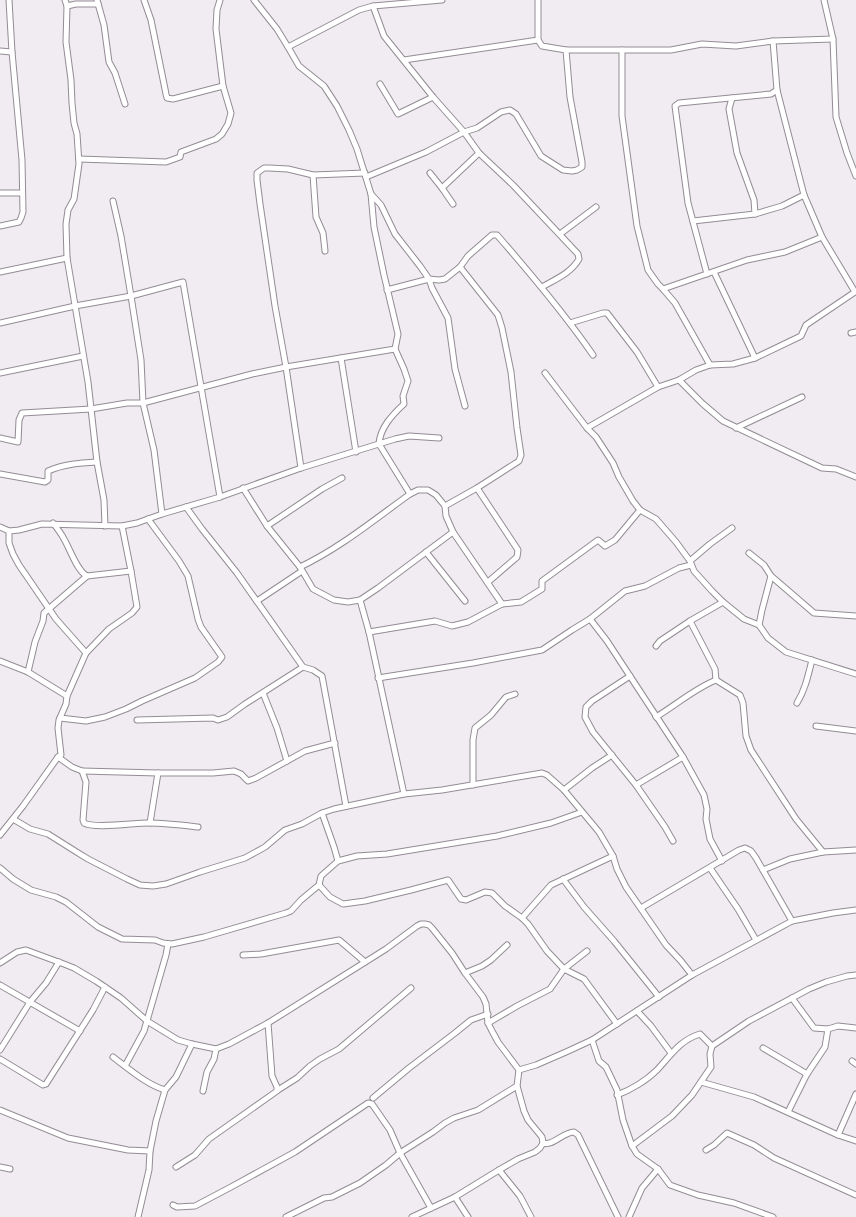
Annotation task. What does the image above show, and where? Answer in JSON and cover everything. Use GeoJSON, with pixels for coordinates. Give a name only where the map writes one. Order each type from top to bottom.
{"type":"FeatureCollection","features":[{"type":"Feature","properties":{"kind":"street"},"geometry":{"type":"LineString","coordinates":[[0,226],[19,222],[22,212],[22,160],[12,52],[9,0]]}},
{"type":"Feature","properties":{"kind":"street"},"geometry":{"type":"LineString","coordinates":[[65,0],[67,6],[66,42],[79,159],[74,199],[68,210],[66,224],[68,258],[88,382],[97,462],[104,500],[105,526]]}},
{"type":"Feature","properties":{"kind":"street"},"geometry":{"type":"LineString","coordinates":[[144,0],[151,20],[167,98],[173,99],[224,86]]}},
{"type":"Feature","properties":{"kind":"street"},"geometry":{"type":"LineString","coordinates":[[79,159],[166,162],[180,157],[181,152],[216,138],[222,134],[228,124],[231,113],[224,86],[216,29],[217,10],[220,0]]}},
{"type":"Feature","properties":{"kind":"street"},"geometry":{"type":"LineString","coordinates":[[254,0],[288,47],[299,66],[324,86],[337,106],[349,130],[372,194],[374,227],[398,334],[395,349],[408,382],[403,396],[404,404],[391,417],[380,437],[379,444],[410,494]]}},
{"type":"Feature","properties":{"kind":"street"},"geometry":{"type":"LineString","coordinates":[[288,47],[359,10],[373,6],[442,0]]}},
{"type":"Feature","properties":{"kind":"street"},"geometry":{"type":"LineString","coordinates":[[538,0],[538,40],[542,46],[566,50],[671,50],[702,44],[736,46],[773,41],[833,39]]}},
{"type":"Feature","properties":{"kind":"street"},"geometry":{"type":"LineString","coordinates":[[824,0],[833,39],[836,117],[856,176]]}},
{"type":"Feature","properties":{"kind":"street"},"geometry":{"type":"LineString","coordinates":[[67,6],[97,2],[104,25],[110,62],[125,104]]}},
{"type":"Feature","properties":{"kind":"street"},"geometry":{"type":"LineString","coordinates":[[373,6],[384,36],[433,97],[464,132],[479,153],[513,185],[578,254],[579,259],[574,267],[564,275],[542,287]]}},
{"type":"Feature","properties":{"kind":"street"},"geometry":{"type":"LineString","coordinates":[[404,60],[538,40]]}},
{"type":"Feature","properties":{"kind":"street"},"geometry":{"type":"LineString","coordinates":[[587,428],[658,387],[679,380],[696,370],[710,365],[733,364],[755,358],[801,336],[806,325],[855,292],[822,237],[804,195],[777,90],[773,41]]}},
{"type":"Feature","properties":{"kind":"street"},"geometry":{"type":"LineString","coordinates":[[301,468],[275,306],[257,173],[264,168],[269,168],[288,169],[313,175],[365,175],[426,152],[464,132],[477,128],[500,112],[510,110],[516,114],[541,156],[563,170],[577,170],[582,167],[582,162],[570,97],[566,50]]}},
{"type":"Feature","properties":{"kind":"street"},"geometry":{"type":"LineString","coordinates":[[622,50],[622,116],[637,226],[648,270],[674,303],[710,365]]}},
{"type":"Feature","properties":{"kind":"street"},"geometry":{"type":"LineString","coordinates":[[0,51],[12,52]]}},
{"type":"Feature","properties":{"kind":"street"},"geometry":{"type":"LineString","coordinates":[[380,84],[398,114],[433,97]]}},
{"type":"Feature","properties":{"kind":"street"},"geometry":{"type":"LineString","coordinates":[[707,274],[688,203],[675,106],[679,103],[771,94],[777,90]]}},
{"type":"Feature","properties":{"kind":"street"},"geometry":{"type":"LineString","coordinates":[[732,98],[728,110],[737,153],[754,200],[755,214]]}},
{"type":"Feature","properties":{"kind":"street"},"geometry":{"type":"LineString","coordinates":[[442,188],[479,153]]}},
{"type":"Feature","properties":{"kind":"street"},"geometry":{"type":"LineString","coordinates":[[430,173],[453,204]]}},
{"type":"Feature","properties":{"kind":"street"},"geometry":{"type":"LineString","coordinates":[[313,175],[316,217],[323,233],[325,251]]}},
{"type":"Feature","properties":{"kind":"street"},"geometry":{"type":"LineString","coordinates":[[0,193],[22,193]]}},
{"type":"Feature","properties":{"kind":"street"},"geometry":{"type":"LineString","coordinates":[[372,194],[381,205],[395,234],[429,279],[432,288],[448,318],[455,369],[465,406]]}},
{"type":"Feature","properties":{"kind":"street"},"geometry":{"type":"LineString","coordinates":[[693,221],[755,214],[782,206],[804,195]]}},
{"type":"Feature","properties":{"kind":"street"},"geometry":{"type":"LineString","coordinates":[[113,200],[121,236],[141,360],[143,403],[154,450],[162,514]]}},
{"type":"Feature","properties":{"kind":"street"},"geometry":{"type":"LineString","coordinates":[[560,234],[596,207]]}},
{"type":"Feature","properties":{"kind":"street"},"geometry":{"type":"LineString","coordinates":[[387,290],[429,279],[445,279],[460,267],[468,256],[487,238],[492,235],[497,235],[542,287],[593,355]]}},
{"type":"Feature","properties":{"kind":"street"},"geometry":{"type":"LineString","coordinates":[[663,289],[747,260],[785,252],[822,237]]}},
{"type":"Feature","properties":{"kind":"street"},"geometry":{"type":"LineString","coordinates":[[0,272],[68,258]]}},
{"type":"Feature","properties":{"kind":"street"},"geometry":{"type":"LineString","coordinates":[[445,506],[477,488],[519,461],[521,455],[511,372],[498,315],[460,267]]}},
{"type":"Feature","properties":{"kind":"street"},"geometry":{"type":"LineString","coordinates":[[714,272],[755,358]]}},
{"type":"Feature","properties":{"kind":"street"},"geometry":{"type":"LineString","coordinates":[[0,323],[75,306],[131,296],[183,282],[220,497]]}},
{"type":"Feature","properties":{"kind":"street"},"geometry":{"type":"LineString","coordinates":[[570,323],[607,313],[637,352],[658,387]]}},
{"type":"Feature","properties":{"kind":"street"},"geometry":{"type":"LineString","coordinates":[[0,438],[18,442],[19,420],[22,413],[90,409],[143,403],[245,376],[286,367],[395,349]]}},
{"type":"Feature","properties":{"kind":"street"},"geometry":{"type":"LineString","coordinates":[[0,373],[83,356]]}},
{"type":"Feature","properties":{"kind":"street"},"geometry":{"type":"LineString","coordinates":[[341,358],[356,452]]}},
{"type":"Feature","properties":{"kind":"street"},"geometry":{"type":"LineString","coordinates":[[545,373],[587,428],[596,437],[613,463],[619,477],[633,501],[640,510],[656,519],[676,542],[699,576],[723,602],[744,618],[759,625],[768,638],[786,652],[856,674]]}},
{"type":"Feature","properties":{"kind":"street"},"geometry":{"type":"LineString","coordinates":[[679,380],[722,421],[822,468],[836,469],[856,477]]}},
{"type":"Feature","properties":{"kind":"street"},"geometry":{"type":"LineString","coordinates":[[736,428],[802,396]]}},
{"type":"Feature","properties":{"kind":"street"},"geometry":{"type":"LineString","coordinates":[[0,528],[9,531],[53,523],[122,526],[220,497],[301,468],[395,439],[409,436],[439,438]]}},
{"type":"Feature","properties":{"kind":"street"},"geometry":{"type":"LineString","coordinates":[[0,474],[45,482],[48,480],[48,470],[64,466],[97,462]]}},
{"type":"Feature","properties":{"kind":"street"},"geometry":{"type":"LineString","coordinates":[[267,526],[322,489],[342,478]]}},
{"type":"Feature","properties":{"kind":"street"},"geometry":{"type":"LineString","coordinates":[[243,488],[267,526],[301,569],[313,589],[334,600],[348,602],[360,600],[453,532]]}},
{"type":"Feature","properties":{"kind":"street"},"geometry":{"type":"LineString","coordinates":[[477,488],[518,550],[517,557],[488,582]]}},
{"type":"Feature","properties":{"kind":"street"},"geometry":{"type":"LineString","coordinates":[[257,601],[410,494],[418,490],[428,490],[436,495],[445,506],[446,516],[453,532],[502,604]]}},
{"type":"Feature","properties":{"kind":"street"},"geometry":{"type":"LineString","coordinates":[[186,507],[237,573],[304,667],[313,670],[322,676],[346,806]]}},
{"type":"Feature","properties":{"kind":"street"},"geometry":{"type":"LineString","coordinates":[[369,632],[435,621],[452,626],[468,622],[502,604],[521,602],[542,589],[542,581],[598,540],[605,546],[615,540],[640,510]]}},
{"type":"Feature","properties":{"kind":"street"},"geometry":{"type":"LineString","coordinates":[[60,718],[86,721],[112,714],[195,678],[218,662],[222,657],[201,627],[188,576],[179,561],[148,519]]}},
{"type":"Feature","properties":{"kind":"street"},"geometry":{"type":"LineString","coordinates":[[53,523],[81,571],[87,576]]}},
{"type":"Feature","properties":{"kind":"street"},"geometry":{"type":"LineString","coordinates":[[0,835],[61,755],[58,739],[59,720],[66,704],[67,696],[86,653],[109,629],[137,607],[122,526]]}},
{"type":"Feature","properties":{"kind":"street"},"geometry":{"type":"LineString","coordinates":[[378,678],[473,663],[542,650],[590,619],[625,591],[645,586],[690,563],[710,544],[732,528]]}},
{"type":"Feature","properties":{"kind":"street"},"geometry":{"type":"LineString","coordinates":[[9,531],[9,543],[19,565],[56,619],[86,653]]}},
{"type":"Feature","properties":{"kind":"street"},"geometry":{"type":"LineString","coordinates":[[426,552],[465,602]]}},
{"type":"Feature","properties":{"kind":"street"},"geometry":{"type":"LineString","coordinates":[[749,553],[764,565],[771,576],[814,613],[856,616]]}},
{"type":"Feature","properties":{"kind":"street"},"geometry":{"type":"LineString","coordinates":[[28,672],[44,613],[87,576],[131,571]]}},
{"type":"Feature","properties":{"kind":"street"},"geometry":{"type":"LineString","coordinates":[[759,625],[771,576]]}},
{"type":"Feature","properties":{"kind":"street"},"geometry":{"type":"LineString","coordinates":[[360,600],[369,632],[404,794]]}},
{"type":"Feature","properties":{"kind":"street"},"geometry":{"type":"LineString","coordinates":[[656,646],[660,641],[690,621],[723,602]]}},
{"type":"Feature","properties":{"kind":"street"},"geometry":{"type":"LineString","coordinates":[[590,619],[607,641],[683,757],[704,795],[710,840],[722,861]]}},
{"type":"Feature","properties":{"kind":"street"},"geometry":{"type":"LineString","coordinates":[[690,621],[715,669],[716,680]]}},
{"type":"Feature","properties":{"kind":"street"},"geometry":{"type":"LineString","coordinates":[[797,703],[803,693],[812,660]]}},
{"type":"Feature","properties":{"kind":"street"},"geometry":{"type":"LineString","coordinates":[[0,661],[28,672],[67,696]]}},
{"type":"Feature","properties":{"kind":"street"},"geometry":{"type":"LineString","coordinates":[[137,720],[213,718],[218,720],[227,718],[245,704],[304,667]]}},
{"type":"Feature","properties":{"kind":"street"},"geometry":{"type":"LineString","coordinates":[[630,676],[592,701],[586,708],[585,717],[592,732],[636,785],[666,827],[673,841]]}},
{"type":"Feature","properties":{"kind":"street"},"geometry":{"type":"LineString","coordinates":[[656,717],[702,685],[716,680]]}},
{"type":"Feature","properties":{"kind":"street"},"geometry":{"type":"LineString","coordinates":[[716,680],[740,695],[743,703],[746,736],[750,750],[796,819],[823,852]]}},
{"type":"Feature","properties":{"kind":"street"},"geometry":{"type":"LineString","coordinates":[[263,693],[288,761]]}},
{"type":"Feature","properties":{"kind":"street"},"geometry":{"type":"LineString","coordinates":[[473,785],[473,740],[475,728],[491,715],[506,697],[515,694]]}},
{"type":"Feature","properties":{"kind":"street"},"geometry":{"type":"LineString","coordinates":[[816,726],[856,732]]}},
{"type":"Feature","properties":{"kind":"street"},"geometry":{"type":"LineString","coordinates":[[58,757],[72,767],[82,771],[158,773],[213,773],[234,771],[241,774],[248,781],[305,751],[335,743]]}},
{"type":"Feature","properties":{"kind":"street"},"geometry":{"type":"LineString","coordinates":[[564,790],[592,768],[612,755]]}},
{"type":"Feature","properties":{"kind":"street"},"geometry":{"type":"LineString","coordinates":[[636,785],[683,757]]}},
{"type":"Feature","properties":{"kind":"street"},"geometry":{"type":"LineString","coordinates":[[82,771],[86,782],[83,820],[87,825],[98,826],[150,823],[198,826]]}},
{"type":"Feature","properties":{"kind":"street"},"geometry":{"type":"LineString","coordinates":[[150,823],[158,773]]}},
{"type":"Feature","properties":{"kind":"street"},"geometry":{"type":"LineString","coordinates":[[13,818],[30,828],[48,834],[88,859],[127,879],[140,884],[154,886],[166,884],[245,858],[265,846],[285,830],[302,824],[334,808],[404,794],[442,790],[542,773],[548,775],[564,790],[599,832],[613,856],[617,869],[626,887],[666,945],[682,961],[692,975]]}},
{"type":"Feature","properties":{"kind":"street"},"geometry":{"type":"LineString","coordinates":[[0,868],[13,879],[31,890],[56,897],[66,902],[98,927],[112,935],[122,939],[154,940],[168,944],[204,937],[291,911],[301,900],[319,885],[321,876],[338,861],[357,856],[387,854],[497,836],[552,823],[582,812]]}},
{"type":"Feature","properties":{"kind":"street"},"geometry":{"type":"LineString","coordinates":[[322,813],[338,861]]}},
{"type":"Feature","properties":{"kind":"street"},"geometry":{"type":"LineString","coordinates":[[641,908],[739,850],[746,848],[751,851],[763,870],[792,921]]}},
{"type":"Feature","properties":{"kind":"street"},"geometry":{"type":"LineString","coordinates":[[763,870],[790,859],[823,852],[856,850]]}},
{"type":"Feature","properties":{"kind":"street"},"geometry":{"type":"LineString","coordinates":[[522,918],[551,885],[613,856]]}},
{"type":"Feature","properties":{"kind":"street"},"geometry":{"type":"LineString","coordinates":[[710,868],[738,909],[756,940]]}},
{"type":"Feature","properties":{"kind":"street"},"geometry":{"type":"LineString","coordinates":[[562,879],[659,997]]}},
{"type":"Feature","properties":{"kind":"street"},"geometry":{"type":"LineString","coordinates":[[319,885],[330,897],[343,904],[365,901],[448,880],[461,899],[466,900],[485,892],[492,893],[533,929],[547,951],[564,969],[584,979],[617,1024]]}},
{"type":"Feature","properties":{"kind":"street"},"geometry":{"type":"LineString","coordinates":[[519,1070],[554,1057],[592,1040],[692,975],[792,921],[856,910]]}},
{"type":"Feature","properties":{"kind":"street"},"geometry":{"type":"LineString","coordinates":[[0,963],[17,952],[26,950],[59,962],[74,968],[105,987],[121,998],[147,1021],[178,1040],[216,1049],[229,1044],[268,1023],[386,950],[417,926],[425,924],[429,925],[483,997],[488,1014],[488,1023],[498,1042],[519,1070],[517,1086],[524,1110],[528,1120],[542,1137],[543,1143],[536,1152],[518,1159],[456,1197],[412,1217]]}},
{"type":"Feature","properties":{"kind":"street"},"geometry":{"type":"LineString","coordinates":[[243,955],[262,954],[339,940],[365,962]]}},
{"type":"Feature","properties":{"kind":"street"},"geometry":{"type":"LineString","coordinates":[[125,1066],[144,1031],[166,956],[168,944]]}},
{"type":"Feature","properties":{"kind":"street"},"geometry":{"type":"LineString","coordinates":[[465,973],[486,963],[507,945]]}},
{"type":"Feature","properties":{"kind":"street"},"geometry":{"type":"LineString","coordinates":[[488,1023],[516,1006],[550,989],[564,969],[587,951]]}},
{"type":"Feature","properties":{"kind":"street"},"geometry":{"type":"LineString","coordinates":[[0,1050],[30,1002],[46,983],[59,962]]}},
{"type":"Feature","properties":{"kind":"street"},"geometry":{"type":"LineString","coordinates":[[632,1146],[672,1116],[692,1095],[711,1067],[710,1054],[712,1046],[749,1021],[792,998],[826,982],[847,976],[856,976]]}},
{"type":"Feature","properties":{"kind":"street"},"geometry":{"type":"LineString","coordinates":[[0,985],[80,1031]]}},
{"type":"Feature","properties":{"kind":"street"},"geometry":{"type":"LineString","coordinates":[[0,1059],[45,1085],[93,1010],[105,987]]}},
{"type":"Feature","properties":{"kind":"street"},"geometry":{"type":"LineString","coordinates":[[176,1166],[195,1155],[209,1139],[278,1090],[298,1078],[310,1066],[339,1049],[411,988]]}},
{"type":"Feature","properties":{"kind":"street"},"geometry":{"type":"LineString","coordinates":[[792,998],[814,1028],[828,1029],[838,1026],[856,1028]]}},
{"type":"Feature","properties":{"kind":"street"},"geometry":{"type":"LineString","coordinates":[[637,1011],[651,1026],[671,1053]]}},
{"type":"Feature","properties":{"kind":"street"},"geometry":{"type":"LineString","coordinates":[[374,1098],[409,1068],[471,1020],[488,1014]]}},
{"type":"Feature","properties":{"kind":"street"},"geometry":{"type":"LineString","coordinates":[[268,1023],[272,1076],[278,1090]]}},
{"type":"Feature","properties":{"kind":"street"},"geometry":{"type":"LineString","coordinates":[[788,1112],[807,1074],[824,1047],[828,1029]]}},
{"type":"Feature","properties":{"kind":"street"},"geometry":{"type":"LineString","coordinates":[[617,1095],[629,1091],[656,1071],[671,1053],[690,1037],[700,1034],[712,1046]]}},
{"type":"Feature","properties":{"kind":"street"},"geometry":{"type":"LineString","coordinates":[[592,1040],[598,1061],[606,1067],[612,1078],[623,1120],[632,1146],[637,1154],[658,1169],[670,1184],[698,1195],[734,1203],[772,1217]]}},
{"type":"Feature","properties":{"kind":"street"},"geometry":{"type":"LineString","coordinates":[[138,1217],[149,1170],[150,1151],[156,1121],[165,1090],[176,1077],[192,1044]]}},
{"type":"Feature","properties":{"kind":"street"},"geometry":{"type":"LineString","coordinates":[[763,1048],[807,1074]]}},
{"type":"Feature","properties":{"kind":"street"},"geometry":{"type":"LineString","coordinates":[[203,1091],[207,1072],[214,1059],[216,1049]]}},
{"type":"Feature","properties":{"kind":"street"},"geometry":{"type":"LineString","coordinates":[[113,1057],[157,1088],[165,1090]]}},
{"type":"Feature","properties":{"kind":"street"},"geometry":{"type":"LineString","coordinates":[[701,1082],[754,1097],[838,1135],[856,1141]]}},
{"type":"Feature","properties":{"kind":"street"},"geometry":{"type":"LineString","coordinates":[[286,1217],[324,1198],[332,1197],[360,1183],[400,1153],[454,1118],[478,1110],[517,1086]]}},
{"type":"Feature","properties":{"kind":"street"},"geometry":{"type":"LineString","coordinates":[[838,1135],[856,1094]]}},
{"type":"Feature","properties":{"kind":"street"},"geometry":{"type":"LineString","coordinates":[[173,1205],[177,1207],[195,1206],[231,1188],[295,1152],[368,1104],[372,1104],[390,1130],[400,1153],[430,1208]]}},
{"type":"Feature","properties":{"kind":"street"},"geometry":{"type":"LineString","coordinates":[[0,1110],[68,1138],[128,1150],[150,1151]]}},
{"type":"Feature","properties":{"kind":"street"},"geometry":{"type":"LineString","coordinates":[[543,1143],[550,1143],[567,1133],[574,1132],[578,1135],[618,1217]]}},
{"type":"Feature","properties":{"kind":"street"},"geometry":{"type":"LineString","coordinates":[[706,1150],[714,1145],[727,1132],[754,1145],[774,1158],[856,1195]]}},
{"type":"Feature","properties":{"kind":"street"},"geometry":{"type":"LineString","coordinates":[[0,1167],[10,1169]]}},
{"type":"Feature","properties":{"kind":"street"},"geometry":{"type":"LineString","coordinates":[[629,1217],[642,1188],[658,1169]]}},
{"type":"Feature","properties":{"kind":"street"},"geometry":{"type":"LineString","coordinates":[[499,1170],[520,1196],[531,1217]]}},
{"type":"Feature","properties":{"kind":"street"},"geometry":{"type":"LineString","coordinates":[[456,1197],[468,1217]]}}]}
